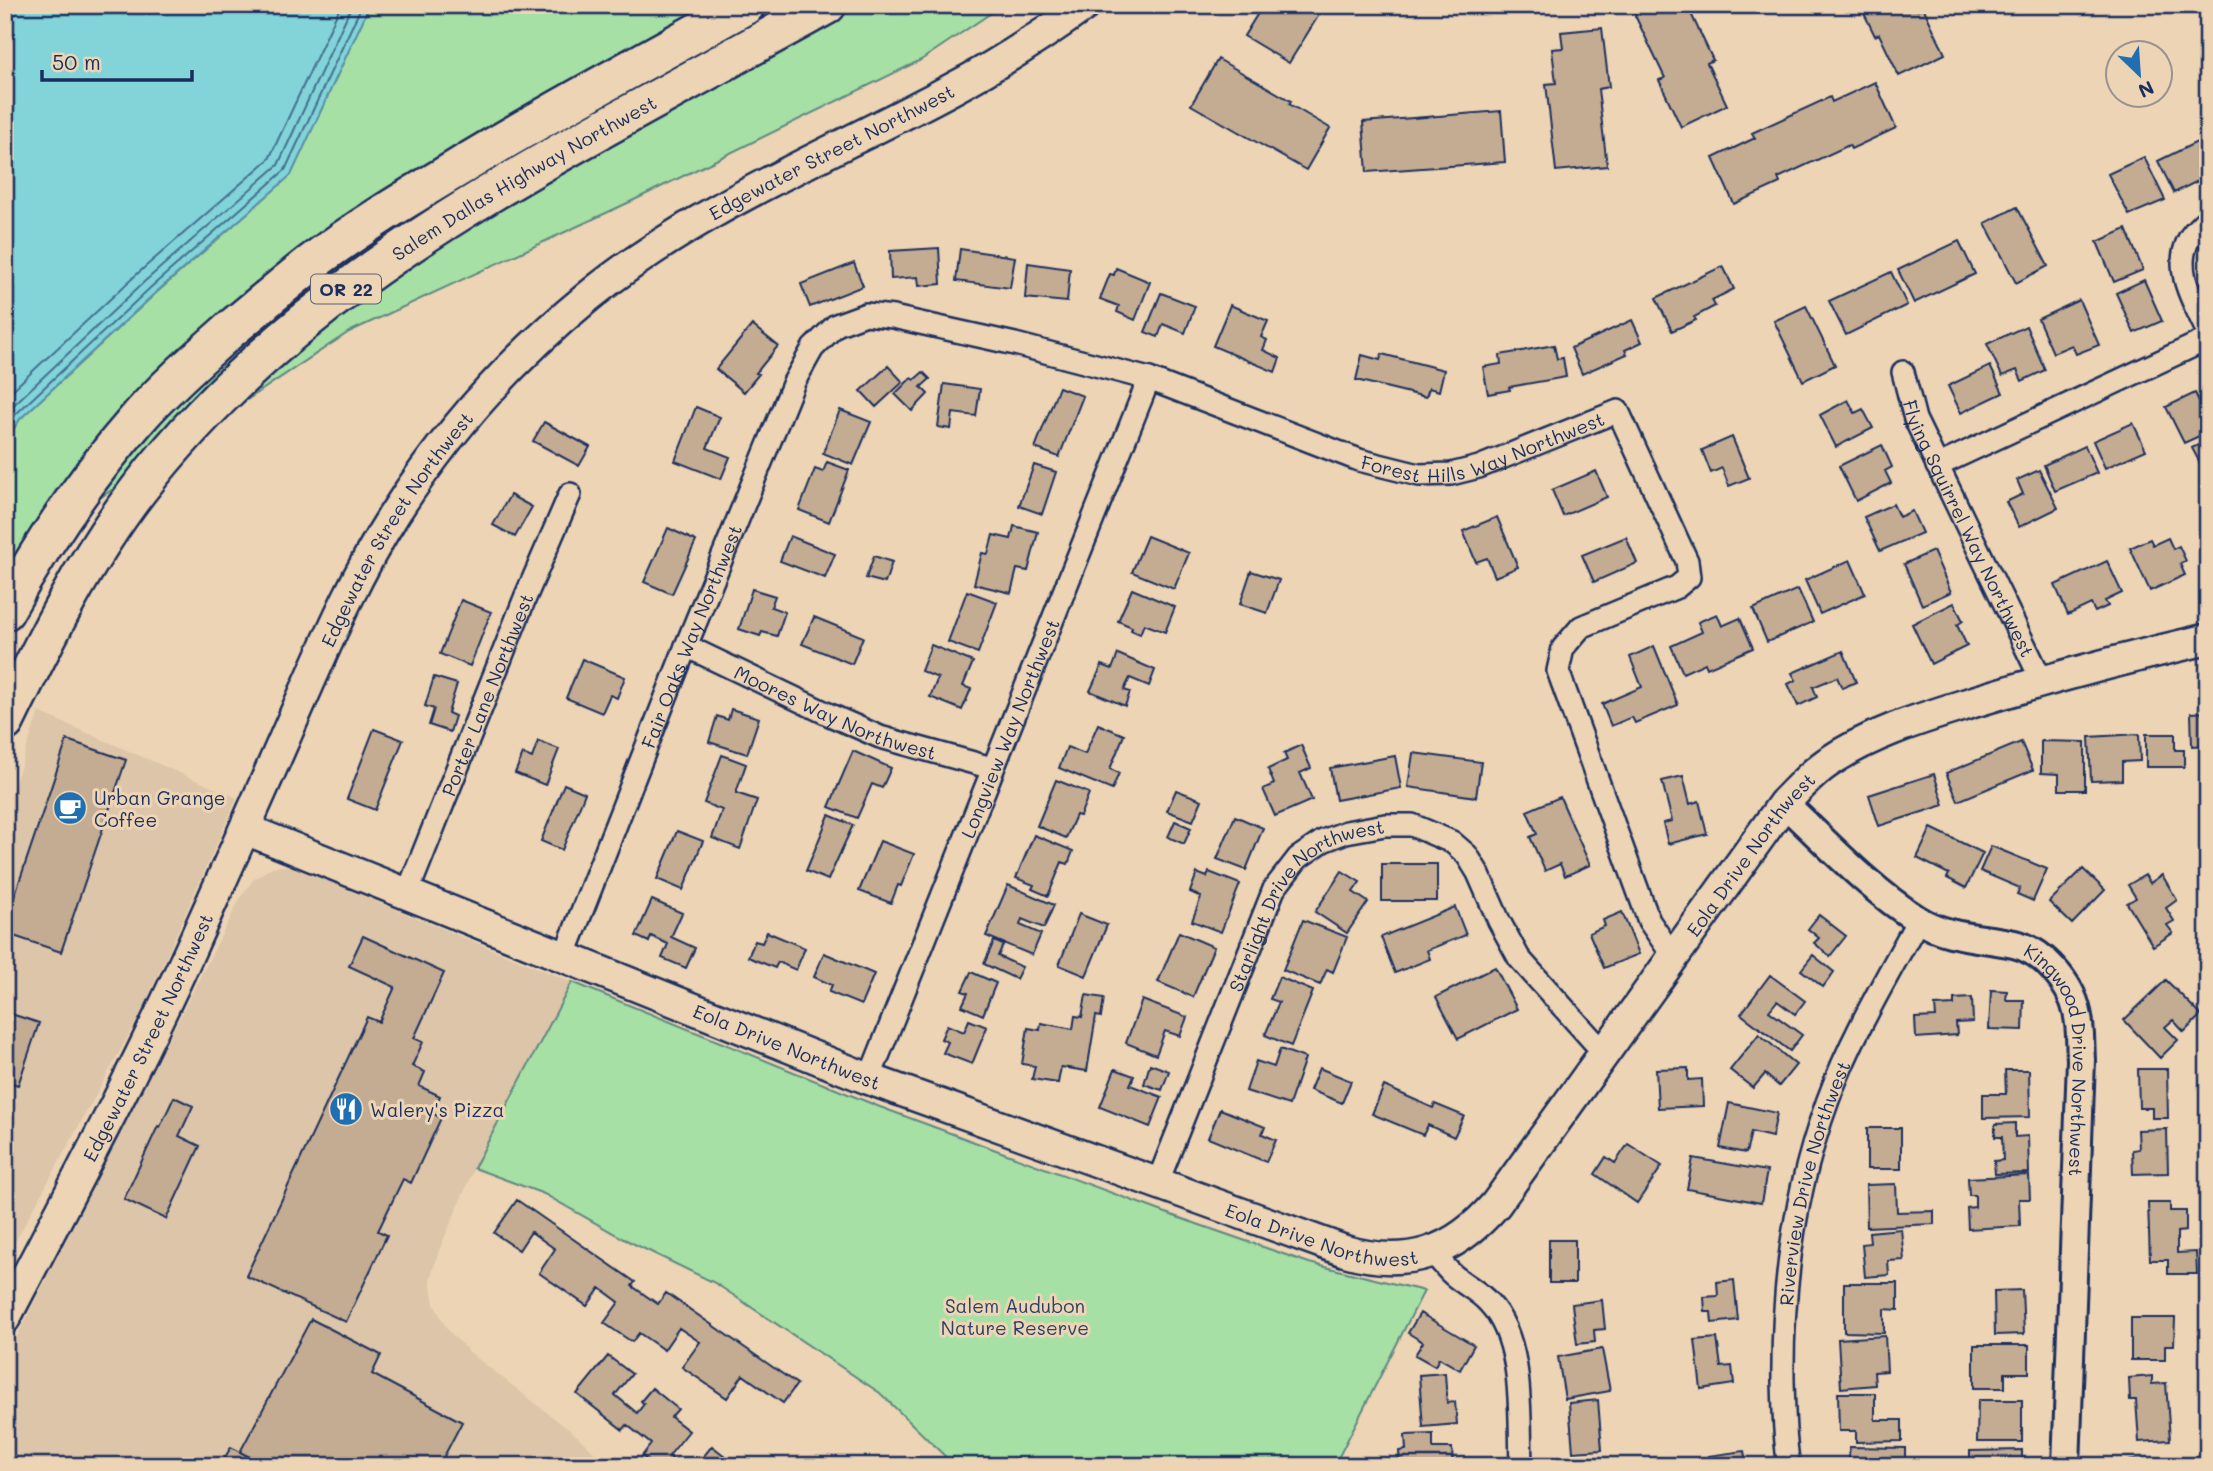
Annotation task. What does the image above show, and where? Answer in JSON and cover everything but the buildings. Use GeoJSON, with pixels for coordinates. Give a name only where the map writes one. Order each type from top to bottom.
{"type":"FeatureCollection","features":[{"type":"Feature","properties":{"kind":"highway","name":"Salem Dallas Highway Northwest"},"geometry":{"type":"LineString","coordinates":[[5,611],[67,510],[133,424],[205,352],[310,264],[392,207],[517,132],[746,5]]}},
{"type":"Feature","properties":{"kind":"highway","name":"Salem Dallas Highway Northwest"},"geometry":{"type":"LineString","coordinates":[[5,722],[85,568],[137,490],[232,382],[292,329],[377,266],[534,167],[827,5]]}},
{"type":"Feature","properties":{"kind":"main road","name":"Edgewater Street Northwest"},"geometry":{"type":"LineString","coordinates":[[5,1318],[169,996],[327,643],[363,569],[394,514],[434,456],[474,406],[541,337],[593,293],[676,234],[952,89],[1086,5]]}},
{"type":"Feature","properties":{"kind":"main road","name":"Eola Drive Northwest"},"geometry":{"type":"LineString","coordinates":[[244,829],[869,1079],[1364,1257],[1398,1259],[1432,1252],[1461,1237],[1481,1222],[1784,803],[1827,763],[1860,744],[1928,717],[2042,681],[2208,639]]}},
{"type":"Feature","properties":{"kind":"street"},"geometry":{"type":"LineString","coordinates":[[2208,218],[2190,236],[2182,257],[2186,283],[2208,333]]}},
{"type":"Feature","properties":{"kind":"street","name":"Forest Hills Way Northwest"},"geometry":{"type":"LineString","coordinates":[[836,325],[866,314],[893,317],[1015,344],[1149,379],[1359,460],[1419,475],[1451,474],[1479,467],[1618,411],[1687,561],[1689,577],[1677,587],[1581,626],[1563,648],[1558,671],[1649,921],[1673,956]]}},
{"type":"Feature","properties":{"kind":"street","name":"Fair Oaks Way Northwest"},"geometry":{"type":"LineString","coordinates":[[564,957],[686,646],[794,382],[813,348],[836,325]]}},
{"type":"Feature","properties":{"kind":"street"},"geometry":{"type":"LineString","coordinates":[[1937,466],[2208,339]]}},
{"type":"Feature","properties":{"kind":"street","name":"Flying Squirrel Way Northwest"},"geometry":{"type":"LineString","coordinates":[[1903,372],[1914,419],[2042,681]]}},
{"type":"Feature","properties":{"kind":"street","name":"Longview Way Northwest"},"geometry":{"type":"LineString","coordinates":[[869,1079],[1149,379]]}},
{"type":"Feature","properties":{"kind":"street","name":"Porter Lane Northwest"},"geometry":{"type":"LineString","coordinates":[[407,894],[525,598],[570,495]]}},
{"type":"Feature","properties":{"kind":"street","name":"Moores Way Northwest"},"geometry":{"type":"LineString","coordinates":[[686,646],[880,737],[992,768]]}},
{"type":"Feature","properties":{"kind":"street","name":"Kingwood Drive Northwest"},"geometry":{"type":"LineString","coordinates":[[1784,803],[1894,904],[1918,920],[1954,935],[2018,945],[2032,952],[2064,982],[2077,1010],[2081,1060],[2066,1466]]}},
{"type":"Feature","properties":{"kind":"street","name":"Starlight Drive Northwest"},"geometry":{"type":"LineString","coordinates":[[1157,1184],[1273,889],[1298,858],[1323,841],[1346,832],[1385,825],[1412,825],[1452,842],[1467,855],[1478,873],[1519,958],[1604,1053]]}},
{"type":"Feature","properties":{"kind":"street","name":"Riverview Drive Northwest"},"geometry":{"type":"LineString","coordinates":[[1789,1466],[1783,1328],[1793,1237],[1806,1167],[1828,1100],[1857,1030],[1918,920]]}},
{"type":"Feature","properties":{"kind":"street"},"geometry":{"type":"LineString","coordinates":[[1432,1252],[1452,1274],[1491,1305],[1506,1331],[1515,1358],[1521,1466]]}},
{"type":"Feature","properties":{"kind":"shaded area"},"geometry":{"type":"Polygon","coordinates":[[[39,712],[237,798],[142,1011],[5,1260],[5,813],[39,712]]]}},
{"type":"Feature","properties":{"kind":"shaded area"},"geometry":{"type":"Polygon","coordinates":[[[290,866],[572,982],[474,1168],[438,1253],[430,1280],[434,1304],[447,1329],[468,1351],[577,1436],[608,1466],[5,1466],[5,1360],[241,897],[253,880],[272,867],[290,866]]]}},
{"type":"Feature","properties":{"kind":"green space"},"geometry":{"type":"Polygon","coordinates":[[[372,5],[1003,5],[921,60],[632,201],[349,332],[5,561],[5,442],[20,419],[155,294],[291,175],[372,5]]]}},
{"type":"Feature","properties":{"kind":"green space","name":"Salem Audubon Nature Reserve"},"geometry":{"type":"Polygon","coordinates":[[[572,982],[880,1107],[1174,1216],[1309,1263],[1424,1291],[1334,1466],[955,1466],[880,1393],[715,1283],[624,1239],[544,1194],[474,1168],[572,982]]]}},
{"type":"Feature","properties":{"kind":"water"},"geometry":{"type":"Polygon","coordinates":[[[5,5],[372,5],[291,175],[154,294],[20,419],[5,442],[5,5]]]}},
{"type":"Feature","properties":{"kind":"place","name":"Urban Grange Coffee"},"geometry":{"type":"Point","coordinates":[70,808]}},
{"type":"Feature","properties":{"kind":"place","name":"Walery's Pizza"},"geometry":{"type":"Point","coordinates":[346,1109]}}]}
